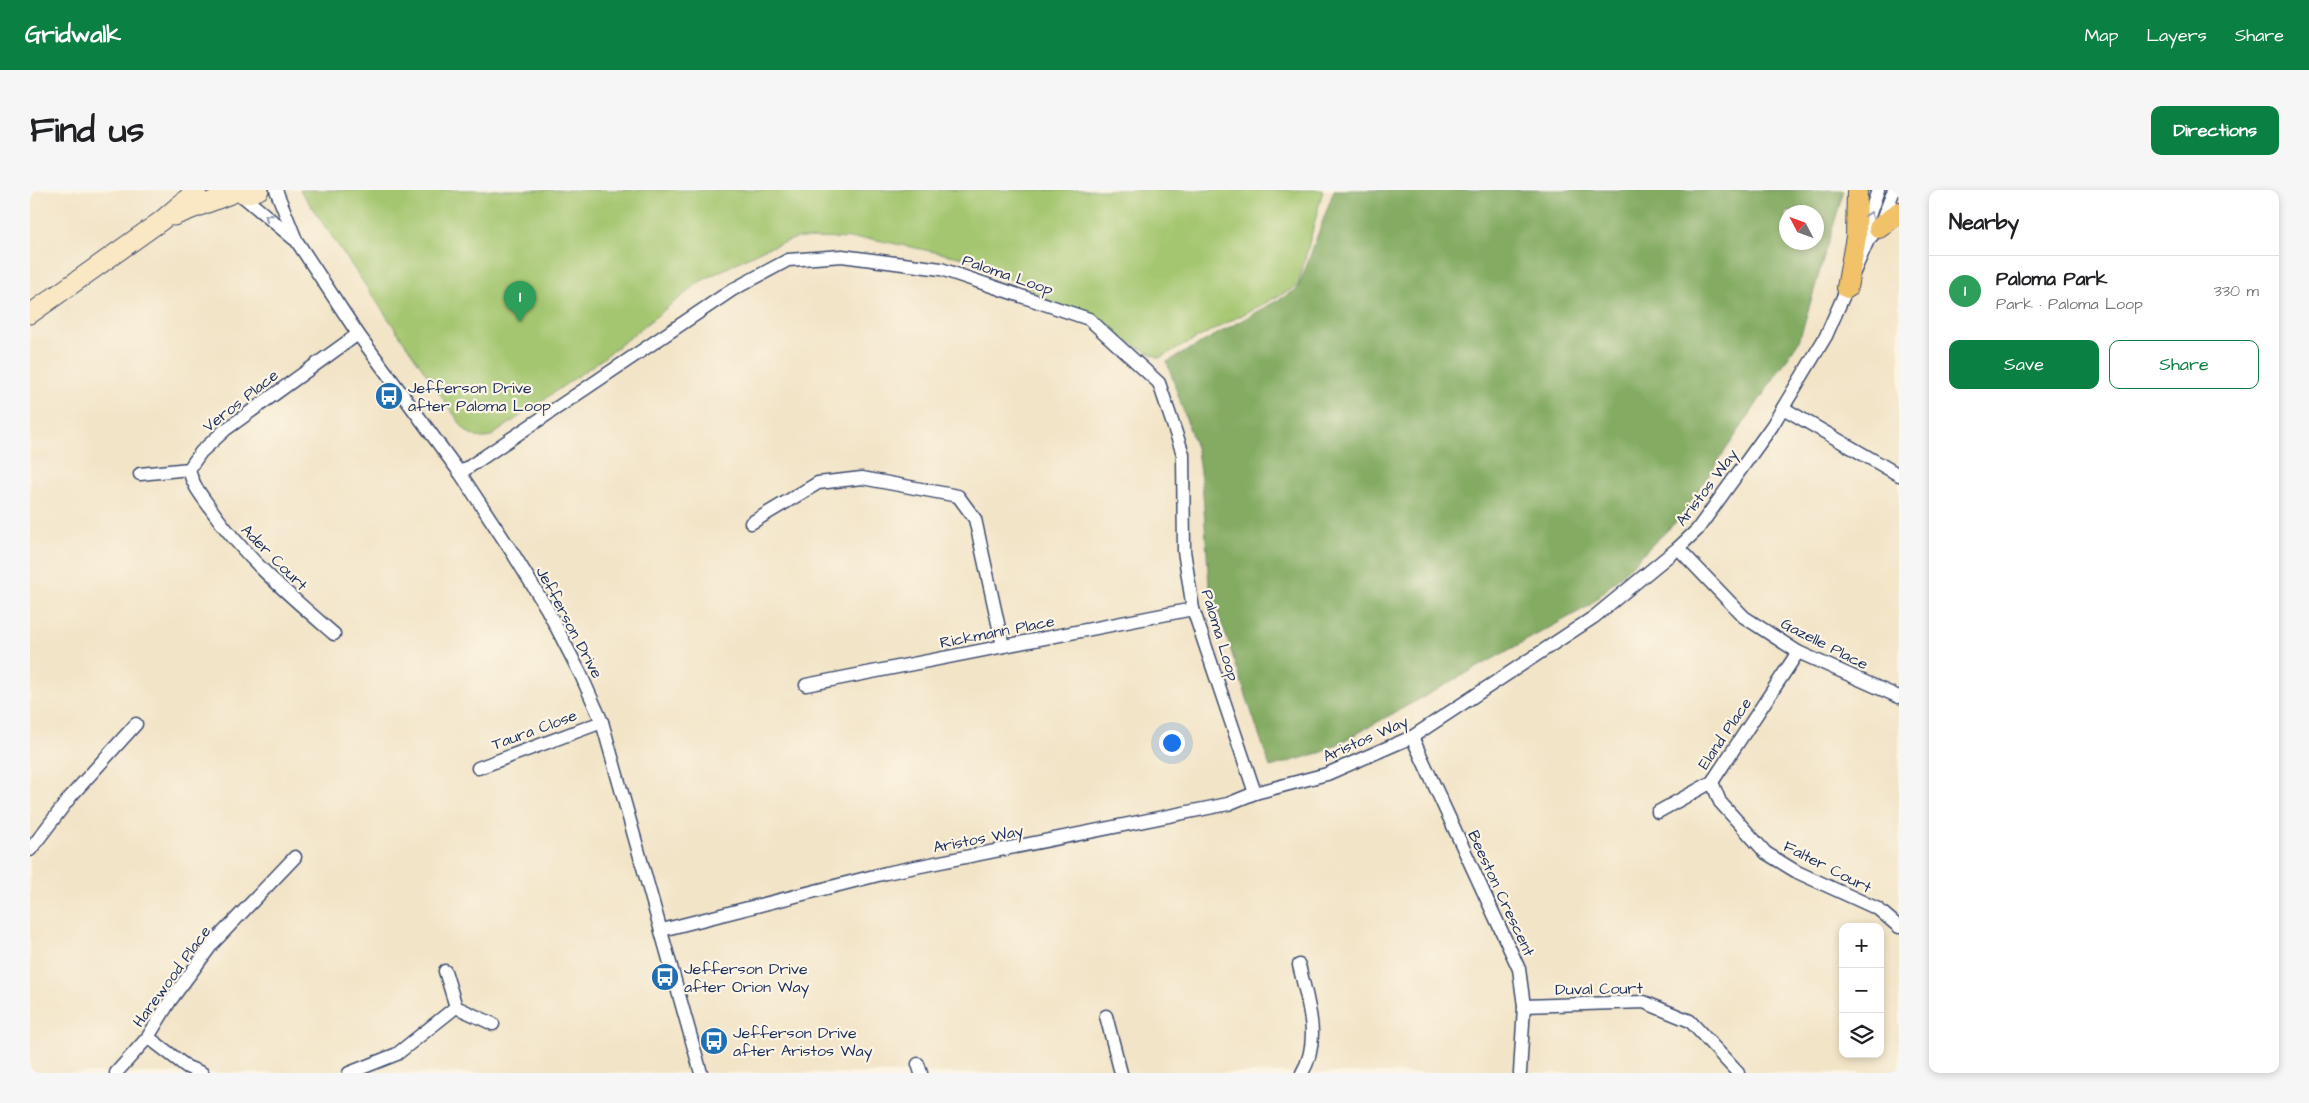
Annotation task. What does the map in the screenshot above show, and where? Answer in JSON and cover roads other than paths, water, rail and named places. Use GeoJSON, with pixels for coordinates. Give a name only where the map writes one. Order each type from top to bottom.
{"type":"FeatureCollection","features":[{"type":"Feature","properties":{"kind":"main road"},"geometry":{"type":"LineString","coordinates":[[1847,288],[1856,238],[1858,190]]}},
{"type":"Feature","properties":{"kind":"main road"},"geometry":{"type":"LineString","coordinates":[[1873,234],[1899,212]]}},
{"type":"Feature","properties":{"kind":"street"},"geometry":{"type":"LineString","coordinates":[[30,314],[161,221],[197,190]]}},
{"type":"Feature","properties":{"kind":"street"},"geometry":{"type":"LineString","coordinates":[[161,221],[236,192],[250,194],[259,190]]}},
{"type":"Feature","properties":{"kind":"street","name":"Jefferson Drive"},"geometry":{"type":"LineString","coordinates":[[276,190],[296,240],[358,334],[460,473],[547,609],[582,675],[602,722],[701,1073]]}},
{"type":"Feature","properties":{"kind":"street","name":"Aristos Way"},"geometry":{"type":"LineString","coordinates":[[1873,234],[1867,222],[1878,190]]}},
{"type":"Feature","properties":{"kind":"street","name":"Aristos Way"},"geometry":{"type":"LineString","coordinates":[[662,930],[886,873],[1228,804],[1255,793],[1327,774],[1412,737],[1594,618],[1697,530],[1783,408],[1826,336],[1894,190]]}},
{"type":"Feature","properties":{"kind":"street","name":"Jefferson Drive"},"geometry":{"type":"LineString","coordinates":[[236,192],[296,240]]}},
{"type":"Feature","properties":{"kind":"street","name":"Paloma Loop"},"geometry":{"type":"LineString","coordinates":[[460,473],[732,290],[788,260],[842,256],[941,269],[1089,319],[1159,383],[1183,454],[1184,551],[1193,610],[1255,793]]}},
{"type":"Feature","properties":{"kind":"street","name":"Veros Place"},"geometry":{"type":"LineString","coordinates":[[190,469],[201,452],[225,430],[358,334]]}},
{"type":"Feature","properties":{"kind":"street"},"geometry":{"type":"LineString","coordinates":[[1783,408],[1899,475]]}},
{"type":"Feature","properties":{"kind":"street"},"geometry":{"type":"LineString","coordinates":[[140,474],[190,469]]}},
{"type":"Feature","properties":{"kind":"street","name":"Ader Court"},"geometry":{"type":"LineString","coordinates":[[190,469],[196,487],[229,534],[250,559],[334,634]]}},
{"type":"Feature","properties":{"kind":"street"},"geometry":{"type":"LineString","coordinates":[[751,523],[818,483],[862,478],[958,496],[975,519],[1003,646]]}},
{"type":"Feature","properties":{"kind":"street","name":"Gazelle Place"},"geometry":{"type":"LineString","coordinates":[[1678,548],[1744,617],[1798,652],[1899,697]]}},
{"type":"Feature","properties":{"kind":"street","name":"Rickmann Place"},"geometry":{"type":"LineString","coordinates":[[806,685],[1193,610]]}},
{"type":"Feature","properties":{"kind":"street","name":"Eland Place"},"geometry":{"type":"LineString","coordinates":[[1658,812],[1712,782],[1798,652]]}},
{"type":"Feature","properties":{"kind":"street","name":"Taura Close"},"geometry":{"type":"LineString","coordinates":[[478,768],[602,722]]}},
{"type":"Feature","properties":{"kind":"street"},"geometry":{"type":"LineString","coordinates":[[30,850],[71,796],[136,724]]}},
{"type":"Feature","properties":{"kind":"street","name":"Beeston Crescent"},"geometry":{"type":"LineString","coordinates":[[1412,737],[1519,969],[1524,1006],[1524,1042],[1520,1073]]}},
{"type":"Feature","properties":{"kind":"street","name":"Falter Court"},"geometry":{"type":"LineString","coordinates":[[1712,782],[1720,802],[1766,853],[1797,872],[1878,909],[1899,927]]}},
{"type":"Feature","properties":{"kind":"street","name":"Harewood Place"},"geometry":{"type":"LineString","coordinates":[[116,1073],[148,1037],[170,1001],[213,943],[294,856]]}},
{"type":"Feature","properties":{"kind":"street"},"geometry":{"type":"LineString","coordinates":[[1299,965],[1312,1023],[1312,1044],[1302,1073]]}},
{"type":"Feature","properties":{"kind":"street"},"geometry":{"type":"LineString","coordinates":[[445,971],[456,1007],[493,1024]]}},
{"type":"Feature","properties":{"kind":"street","name":"Duval Court"},"geometry":{"type":"LineString","coordinates":[[1524,1006],[1644,1002],[1690,1021],[1738,1073]]}},
{"type":"Feature","properties":{"kind":"street"},"geometry":{"type":"LineString","coordinates":[[349,1073],[397,1054],[456,1007]]}},
{"type":"Feature","properties":{"kind":"street"},"geometry":{"type":"LineString","coordinates":[[1106,1016],[1121,1073]]}},
{"type":"Feature","properties":{"kind":"street"},"geometry":{"type":"LineString","coordinates":[[148,1037],[188,1067],[202,1073]]}},
{"type":"Feature","properties":{"kind":"place","name":"Paloma Park"},"geometry":{"type":"Point","coordinates":[520,322]}},
{"type":"Feature","properties":{"kind":"place","name":"Jefferson Drive after Paloma Loop"},"geometry":{"type":"Point","coordinates":[389,396]}},
{"type":"Feature","properties":{"kind":"place","name":"Jefferson Drive after Orion Way"},"geometry":{"type":"Point","coordinates":[665,977]}},
{"type":"Feature","properties":{"kind":"place","name":"Jefferson Drive after Aristos Way"},"geometry":{"type":"Point","coordinates":[714,1041]}}]}
